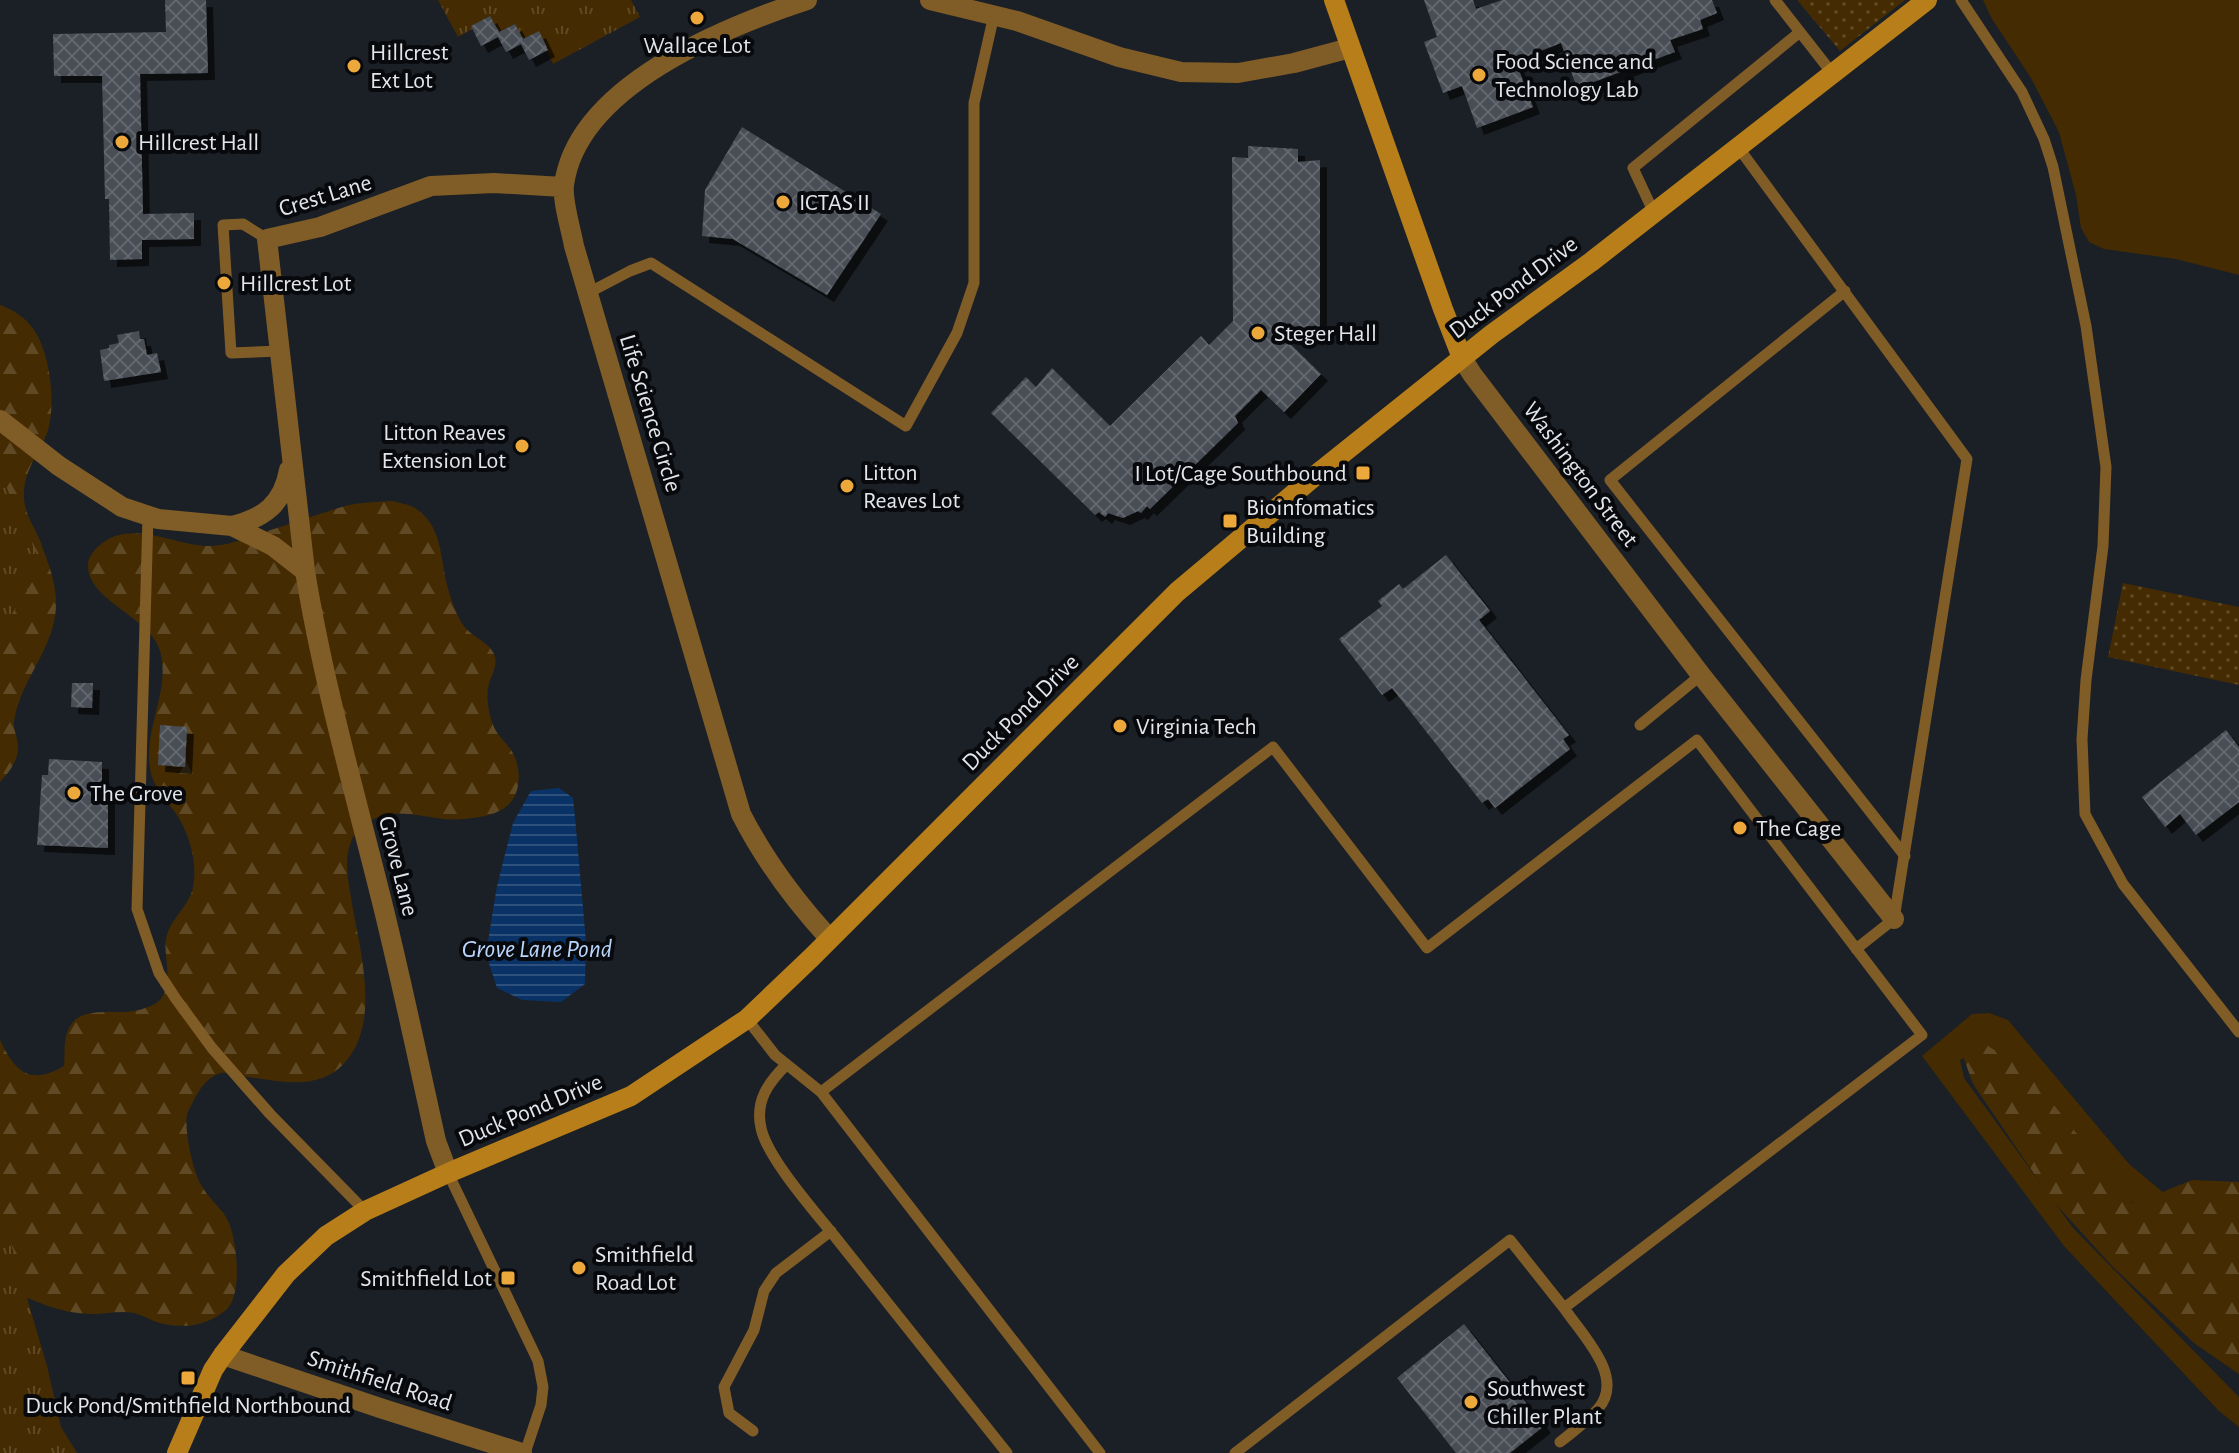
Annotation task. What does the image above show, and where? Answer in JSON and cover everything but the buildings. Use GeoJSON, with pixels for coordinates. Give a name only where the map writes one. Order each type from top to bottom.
{"type":"FeatureCollection","features":[{"type":"Feature","properties":{"kind":"street","name":"Life Science Circle"},"geometry":{"type":"LineString","coordinates":[[807,0],[765,13],[654,68],[619,95],[580,140],[563,187],[574,246],[741,814],[758,847],[829,938]]}},
{"type":"Feature","properties":{"kind":"street"},"geometry":{"type":"LineString","coordinates":[[930,0],[1017,21],[1119,57],[1181,72],[1238,73],[1294,63],[1350,48]]}},
{"type":"Feature","properties":{"kind":"street","name":"Washington Street"},"geometry":{"type":"LineString","coordinates":[[1334,0],[1462,358],[1701,675],[1894,919]]}},
{"type":"Feature","properties":{"kind":"street","name":"Duck Pond Drive"},"geometry":{"type":"LineString","coordinates":[[177,1453],[213,1370],[223,1355],[286,1274],[326,1236],[365,1211],[631,1096],[747,1019],[1177,592],[1462,358],[1927,0]]}},
{"type":"Feature","properties":{"kind":"street","name":"Crest Lane"},"geometry":{"type":"LineString","coordinates":[[291,454],[267,239],[346,218],[431,186],[494,183],[563,187]]}},
{"type":"Feature","properties":{"kind":"street"},"geometry":{"type":"LineString","coordinates":[[0,420],[59,466],[132,512],[190,523],[232,526],[273,546],[305,571]]}},
{"type":"Feature","properties":{"kind":"street"},"geometry":{"type":"LineString","coordinates":[[232,526],[258,516],[278,501],[287,479],[291,454]]}},
{"type":"Feature","properties":{"kind":"street","name":"Grove Lane"},"geometry":{"type":"LineString","coordinates":[[291,454],[313,620],[338,735],[381,899],[436,1141],[448,1173]]}},
{"type":"Feature","properties":{"kind":"street","name":"Smithfield Road"},"geometry":{"type":"LineString","coordinates":[[223,1355],[524,1453]]}},
{"type":"Feature","properties":{"kind":"lane"},"geometry":{"type":"LineString","coordinates":[[1775,0],[1832,73]]}},
{"type":"Feature","properties":{"kind":"lane"},"geometry":{"type":"LineString","coordinates":[[1961,0],[2022,92],[2044,139],[2057,183],[2086,326],[2106,467],[2103,546],[2086,680],[2082,739],[2085,814],[2123,884],[2239,1032]]}},
{"type":"Feature","properties":{"kind":"lane"},"geometry":{"type":"LineString","coordinates":[[588,293],[651,263],[906,426],[957,333],[974,283],[974,103],[994,15]]}},
{"type":"Feature","properties":{"kind":"lane"},"geometry":{"type":"LineString","coordinates":[[1654,213],[1633,168],[1800,32]]}},
{"type":"Feature","properties":{"kind":"lane"},"geometry":{"type":"LineString","coordinates":[[1738,147],[1967,459],[1894,919],[1856,949]]}},
{"type":"Feature","properties":{"kind":"lane"},"geometry":{"type":"LineString","coordinates":[[267,239],[243,224],[223,225],[231,353],[280,351]]}},
{"type":"Feature","properties":{"kind":"lane"},"geometry":{"type":"LineString","coordinates":[[1845,291],[1610,480],[1905,856]]}},
{"type":"Feature","properties":{"kind":"lane"},"geometry":{"type":"LineString","coordinates":[[148,516],[137,909],[159,973],[212,1048],[270,1114],[365,1211]]}},
{"type":"Feature","properties":{"kind":"lane"},"geometry":{"type":"LineString","coordinates":[[1640,725],[1701,675]]}},
{"type":"Feature","properties":{"kind":"lane"},"geometry":{"type":"LineString","coordinates":[[821,1092],[1273,747],[1427,948],[1697,740],[1922,1035],[1564,1308]]}},
{"type":"Feature","properties":{"kind":"lane"},"geometry":{"type":"LineString","coordinates":[[747,1019],[786,1065],[821,1092],[1100,1453]]}},
{"type":"Feature","properties":{"kind":"lane"},"geometry":{"type":"LineString","coordinates":[[786,1065],[764,1090],[759,1107],[760,1127],[766,1146],[1007,1453]]}},
{"type":"Feature","properties":{"kind":"lane"},"geometry":{"type":"LineString","coordinates":[[448,1173],[538,1361],[543,1387],[541,1405],[524,1453]]}},
{"type":"Feature","properties":{"kind":"lane"},"geometry":{"type":"LineString","coordinates":[[753,1431],[729,1413],[724,1387],[754,1330],[764,1291],[776,1273],[831,1231]]}},
{"type":"Feature","properties":{"kind":"lane"},"geometry":{"type":"LineString","coordinates":[[1235,1453],[1510,1240],[1606,1368],[1608,1389],[1601,1406],[1560,1442]]}},
{"type":"Feature","properties":{"kind":"green space"},"geometry":{"type":"Polygon","coordinates":[[[438,0],[631,0],[640,17],[553,64],[539,32],[523,39],[515,24],[499,32],[490,16],[458,37],[438,0]]]}},
{"type":"Feature","properties":{"kind":"green space"},"geometry":{"type":"Polygon","coordinates":[[[1797,0],[1905,0],[1840,51],[1797,0]]]}},
{"type":"Feature","properties":{"kind":"green space"},"geometry":{"type":"Polygon","coordinates":[[[1983,0],[2239,0],[2239,275],[2176,259],[2104,249],[2089,242],[2081,228],[2076,195],[2059,132],[2031,78],[1983,0]]]}},
{"type":"Feature","properties":{"kind":"green space"},"geometry":{"type":"Polygon","coordinates":[[[0,305],[18,314],[31,326],[40,340],[48,365],[50,419],[45,439],[26,478],[24,498],[28,516],[51,572],[56,609],[48,642],[18,704],[14,724],[17,756],[0,782],[0,305]]]}},
{"type":"Feature","properties":{"kind":"green space"},"geometry":{"type":"Polygon","coordinates":[[[0,473],[42,566],[0,633],[0,473]]]}},
{"type":"Feature","properties":{"kind":"green space"},"geometry":{"type":"Polygon","coordinates":[[[393,501],[413,507],[429,521],[438,540],[447,586],[458,616],[468,631],[494,654],[488,705],[494,727],[517,763],[519,777],[514,798],[503,809],[483,816],[448,819],[392,814],[373,820],[358,831],[351,842],[347,865],[365,984],[363,1025],[357,1044],[347,1060],[325,1077],[284,1082],[221,1073],[208,1081],[195,1098],[186,1121],[192,1160],[203,1188],[229,1223],[234,1242],[237,1281],[226,1310],[203,1323],[169,1325],[129,1312],[93,1314],[68,1311],[45,1305],[0,1285],[0,1040],[18,1068],[33,1075],[42,1075],[64,1066],[65,1042],[75,1020],[93,1013],[139,1010],[158,1002],[167,985],[167,935],[193,887],[193,858],[188,838],[180,820],[154,782],[149,761],[149,745],[162,682],[160,651],[145,628],[98,589],[90,578],[90,556],[112,537],[124,534],[138,533],[205,546],[220,545],[345,506],[393,501]]]}},
{"type":"Feature","properties":{"kind":"green space"},"geometry":{"type":"Polygon","coordinates":[[[2123,583],[2239,607],[2239,685],[2108,657],[2123,583]]]}},
{"type":"Feature","properties":{"kind":"green space"},"geometry":{"type":"Polygon","coordinates":[[[1989,1013],[2008,1020],[2129,1164],[2182,1208],[2211,1266],[2122,1194],[1973,1054],[1960,1060],[1964,1078],[2073,1228],[2239,1397],[2239,1427],[2219,1411],[2064,1246],[1922,1056],[1972,1014],[1989,1013]]]}},
{"type":"Feature","properties":{"kind":"green space"},"geometry":{"type":"Polygon","coordinates":[[[1988,1046],[2025,1069],[2133,1204],[2192,1180],[2239,1182],[2239,1374],[2194,1343],[2113,1267],[2052,1200],[1973,1084],[1962,1053],[1988,1046]]]}},
{"type":"Feature","properties":{"kind":"green space"},"geometry":{"type":"Polygon","coordinates":[[[0,1206],[47,1366],[61,1427],[77,1453],[0,1453],[0,1206]]]}},
{"type":"Feature","properties":{"kind":"water","name":"Grove Lane Pond"},"geometry":{"type":"Polygon","coordinates":[[[559,788],[573,798],[586,942],[585,984],[561,1002],[522,1000],[497,988],[486,954],[497,886],[513,823],[531,791],[559,788]]]}},
{"type":"Feature","properties":{"kind":"place","name":"Wallace Lot"},"geometry":{"type":"Point","coordinates":[697,18]}},
{"type":"Feature","properties":{"kind":"place","name":"Hillcrest Ext Lot"},"geometry":{"type":"Point","coordinates":[354,66]}},
{"type":"Feature","properties":{"kind":"place","name":"Food Science and Technology Lab"},"geometry":{"type":"Point","coordinates":[1479,75]}},
{"type":"Feature","properties":{"kind":"place","name":"Hillcrest Hall"},"geometry":{"type":"Point","coordinates":[122,142]}},
{"type":"Feature","properties":{"kind":"place","name":"ICTAS II"},"geometry":{"type":"Point","coordinates":[783,202]}},
{"type":"Feature","properties":{"kind":"place","name":"Hillcrest Lot"},"geometry":{"type":"Point","coordinates":[224,283]}},
{"type":"Feature","properties":{"kind":"place","name":"Steger Hall"},"geometry":{"type":"Point","coordinates":[1258,333]}},
{"type":"Feature","properties":{"kind":"place","name":"Litton Reaves Extension Lot"},"geometry":{"type":"Point","coordinates":[522,446]}},
{"type":"Feature","properties":{"kind":"place","name":"I Lot/Cage Southbound"},"geometry":{"type":"Point","coordinates":[1363,473]}},
{"type":"Feature","properties":{"kind":"place","name":"Litton Reaves Lot"},"geometry":{"type":"Point","coordinates":[847,486]}},
{"type":"Feature","properties":{"kind":"place","name":"Bioinfomatics Building"},"geometry":{"type":"Point","coordinates":[1230,521]}},
{"type":"Feature","properties":{"kind":"place","name":"Virginia Tech"},"geometry":{"type":"Point","coordinates":[1120,726]}},
{"type":"Feature","properties":{"kind":"place","name":"The Grove"},"geometry":{"type":"Point","coordinates":[74,793]}},
{"type":"Feature","properties":{"kind":"place","name":"The Cage"},"geometry":{"type":"Point","coordinates":[1740,828]}},
{"type":"Feature","properties":{"kind":"place","name":"Smithfield Road Lot"},"geometry":{"type":"Point","coordinates":[579,1268]}},
{"type":"Feature","properties":{"kind":"place","name":"Smithfield Lot"},"geometry":{"type":"Point","coordinates":[508,1278]}},
{"type":"Feature","properties":{"kind":"place","name":"Duck Pond/Smithfield Northbound"},"geometry":{"type":"Point","coordinates":[188,1378]}},
{"type":"Feature","properties":{"kind":"place","name":"Southwest Chiller Plant"},"geometry":{"type":"Point","coordinates":[1471,1402]}}]}
